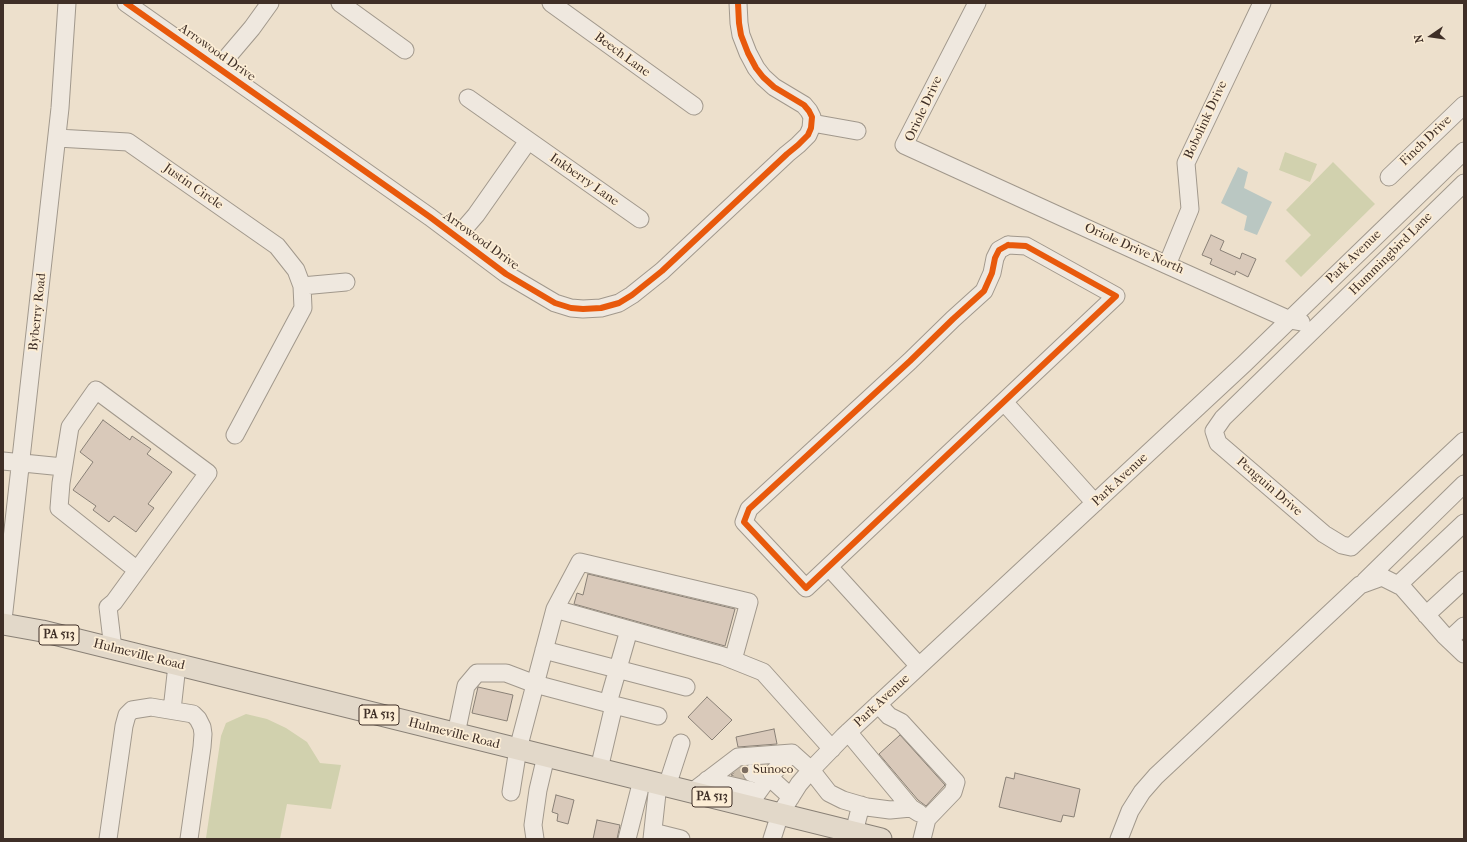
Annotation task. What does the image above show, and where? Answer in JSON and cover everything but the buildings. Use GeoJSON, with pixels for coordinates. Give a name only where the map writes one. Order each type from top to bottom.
{"type":"FeatureCollection","features":[{"type":"Feature","properties":{"kind":"main road","name":"Hulmeville Road"},"geometry":{"type":"LineString","coordinates":[[3,624],[42,631],[656,783],[699,786],[786,805],[854,832],[881,839]]}},
{"type":"Feature","properties":{"kind":"street","name":"Byberry Road"},"geometry":{"type":"LineString","coordinates":[[3,620],[57,138],[67,3]]}},
{"type":"Feature","properties":{"kind":"street","name":"Arrowood Drive"},"geometry":{"type":"LineString","coordinates":[[126,3],[457,237],[506,274],[555,303],[571,308],[583,310],[601,308],[619,303],[632,295],[662,271],[784,156],[798,145],[808,135],[812,123]]}},
{"type":"Feature","properties":{"kind":"street"},"geometry":{"type":"LineString","coordinates":[[218,68],[252,28],[270,3]]}},
{"type":"Feature","properties":{"kind":"street"},"geometry":{"type":"LineString","coordinates":[[340,3],[405,50]]}},
{"type":"Feature","properties":{"kind":"street","name":"Beech Lane"},"geometry":{"type":"LineString","coordinates":[[551,3],[694,106]]}},
{"type":"Feature","properties":{"kind":"street"},"geometry":{"type":"LineString","coordinates":[[738,3],[741,35],[748,53],[763,77],[774,87],[804,105],[809,111],[812,123],[857,132]]}},
{"type":"Feature","properties":{"kind":"street","name":"Oriole Drive"},"geometry":{"type":"LineString","coordinates":[[977,3],[904,145],[977,178]]}},
{"type":"Feature","properties":{"kind":"street","name":"Bobolink Drive"},"geometry":{"type":"LineString","coordinates":[[1167,265],[1190,209],[1186,163],[1262,3]]}},
{"type":"Feature","properties":{"kind":"street","name":"Inkberry Lane"},"geometry":{"type":"LineString","coordinates":[[468,98],[640,219]]}},
{"type":"Feature","properties":{"kind":"street","name":"Finch Drive"},"geometry":{"type":"LineString","coordinates":[[1389,177],[1464,105]]}},
{"type":"Feature","properties":{"kind":"street","name":"Justin Circle"},"geometry":{"type":"LineString","coordinates":[[57,138],[128,142],[277,246],[296,270],[302,286],[303,308],[235,435]]}},
{"type":"Feature","properties":{"kind":"street"},"geometry":{"type":"LineString","coordinates":[[457,237],[476,215],[528,140]]}},
{"type":"Feature","properties":{"kind":"street","name":"Park Avenue"},"geometry":{"type":"LineString","coordinates":[[772,839],[786,805],[811,770],[848,732],[1244,364],[1464,150]]}},
{"type":"Feature","properties":{"kind":"street","name":"Oriole Drive North"},"geometry":{"type":"LineString","coordinates":[[977,178],[1290,320]]}},
{"type":"Feature","properties":{"kind":"street","name":"Hummingbird Lane"},"geometry":{"type":"LineString","coordinates":[[1318,326],[1464,183]]}},
{"type":"Feature","properties":{"kind":"street"},"geometry":{"type":"LineString","coordinates":[[1008,245],[1026,246],[1116,296],[1004,402],[829,567],[806,588],[744,522],[749,509],[984,291],[992,273],[995,258],[999,250],[1008,245]]}},
{"type":"Feature","properties":{"kind":"street"},"geometry":{"type":"LineString","coordinates":[[302,286],[346,282]]}},
{"type":"Feature","properties":{"kind":"street"},"geometry":{"type":"LineString","coordinates":[[1290,320],[1318,326]]}},
{"type":"Feature","properties":{"kind":"street","name":"Penguin Drive"},"geometry":{"type":"LineString","coordinates":[[1318,326],[1223,418],[1214,431],[1218,443],[1324,534],[1342,546],[1351,547],[1464,441]]}},
{"type":"Feature","properties":{"kind":"street"},"geometry":{"type":"LineString","coordinates":[[114,649],[108,607],[114,602],[208,473],[96,390],[70,427],[63,467],[59,508],[137,570]]}},
{"type":"Feature","properties":{"kind":"street"},"geometry":{"type":"LineString","coordinates":[[1004,402],[1095,503]]}},
{"type":"Feature","properties":{"kind":"street"},"geometry":{"type":"LineString","coordinates":[[3,461],[63,467]]}},
{"type":"Feature","properties":{"kind":"street"},"geometry":{"type":"LineString","coordinates":[[1119,839],[1130,811],[1142,792],[1156,776],[1360,585],[1464,484]]}},
{"type":"Feature","properties":{"kind":"street"},"geometry":{"type":"LineString","coordinates":[[1398,585],[1464,523]]}},
{"type":"Feature","properties":{"kind":"street"},"geometry":{"type":"LineString","coordinates":[[511,792],[518,749],[555,609],[580,562],[749,602],[733,660]]}},
{"type":"Feature","properties":{"kind":"street"},"geometry":{"type":"LineString","coordinates":[[829,567],[919,666]]}},
{"type":"Feature","properties":{"kind":"street"},"geometry":{"type":"LineString","coordinates":[[1360,585],[1382,577],[1402,587],[1449,640],[1464,654]]}},
{"type":"Feature","properties":{"kind":"street"},"geometry":{"type":"LineString","coordinates":[[1426,615],[1464,580]]}},
{"type":"Feature","properties":{"kind":"street"},"geometry":{"type":"LineString","coordinates":[[555,609],[724,656],[763,672],[832,749]]}},
{"type":"Feature","properties":{"kind":"street"},"geometry":{"type":"LineString","coordinates":[[1449,640],[1464,626]]}},
{"type":"Feature","properties":{"kind":"street"},"geometry":{"type":"LineString","coordinates":[[599,769],[618,669],[629,630]]}},
{"type":"Feature","properties":{"kind":"street"},"geometry":{"type":"LineString","coordinates":[[544,650],[686,687]]}},
{"type":"Feature","properties":{"kind":"street"},"geometry":{"type":"LineString","coordinates":[[172,710],[177,665]]}},
{"type":"Feature","properties":{"kind":"street"},"geometry":{"type":"LineString","coordinates":[[456,734],[466,686],[477,673],[506,673],[535,684],[658,716]]}},
{"type":"Feature","properties":{"kind":"street"},"geometry":{"type":"LineString","coordinates":[[878,704],[889,716],[901,722],[956,782],[953,792],[927,819],[922,839]]}},
{"type":"Feature","properties":{"kind":"street"},"geometry":{"type":"LineString","coordinates":[[108,839],[124,726],[127,715],[132,710],[142,708],[172,710],[193,714],[198,719],[202,727],[203,734],[189,839]]}},
{"type":"Feature","properties":{"kind":"street"},"geometry":{"type":"LineString","coordinates":[[848,732],[911,808],[927,819]]}},
{"type":"Feature","properties":{"kind":"street"},"geometry":{"type":"LineString","coordinates":[[627,839],[656,783],[681,743]]}},
{"type":"Feature","properties":{"kind":"street"},"geometry":{"type":"LineString","coordinates":[[699,786],[730,767],[738,757],[792,753],[811,770],[829,793],[843,800],[890,810],[911,808]]}},
{"type":"Feature","properties":{"kind":"street"},"geometry":{"type":"LineString","coordinates":[[753,799],[769,777],[792,753]]}},
{"type":"Feature","properties":{"kind":"street"},"geometry":{"type":"LineString","coordinates":[[535,839],[533,825],[538,790],[546,756]]}},
{"type":"Feature","properties":{"kind":"street"},"geometry":{"type":"LineString","coordinates":[[752,773],[769,777],[786,805]]}},
{"type":"Feature","properties":{"kind":"street"},"geometry":{"type":"LineString","coordinates":[[656,783],[653,835],[681,839]]}},
{"type":"Feature","properties":{"kind":"street"},"geometry":{"type":"LineString","coordinates":[[854,832],[861,805]]}},
{"type":"Feature","properties":{"kind":"green space"},"geometry":{"type":"Polygon","coordinates":[[[1285,152],[1317,164],[1310,182],[1279,170],[1285,152]]]}},
{"type":"Feature","properties":{"kind":"green space"},"geometry":{"type":"Polygon","coordinates":[[[1333,162],[1375,204],[1301,277],[1285,261],[1311,235],[1286,210],[1333,162]]]}},
{"type":"Feature","properties":{"kind":"green space"},"geometry":{"type":"Polygon","coordinates":[[[246,714],[267,719],[286,728],[307,742],[320,763],[341,765],[331,809],[287,804],[280,839],[206,838],[221,736],[226,723],[246,714]]]}},
{"type":"Feature","properties":{"kind":"shaded area"},"geometry":{"type":"Polygon","coordinates":[[[1238,167],[1248,172],[1244,188],[1272,202],[1257,235],[1244,230],[1247,216],[1221,203],[1238,167]]]}},
{"type":"Feature","properties":{"kind":"tunnel"},"geometry":{"type":"LineString","coordinates":[[735,769],[752,773]]}},
{"type":"Feature","properties":{"kind":"cycle path"},"geometry":{"type":"LineString","coordinates":[[126,3],[430,217],[506,274],[555,303],[571,308],[583,309],[601,308],[619,303],[632,295],[662,271],[808,135],[811,128],[812,117],[809,111],[804,105],[774,87],[763,77],[748,53],[741,35],[738,3]]}},
{"type":"Feature","properties":{"kind":"cycle path"},"geometry":{"type":"LineString","coordinates":[[1008,245],[1026,246],[1116,296],[806,588],[744,522],[749,509],[984,291],[992,273],[995,258],[999,250],[1008,245]]}},
{"type":"Feature","properties":{"kind":"place","name":"Sunoco"},"geometry":{"type":"Point","coordinates":[745,770]}}]}
